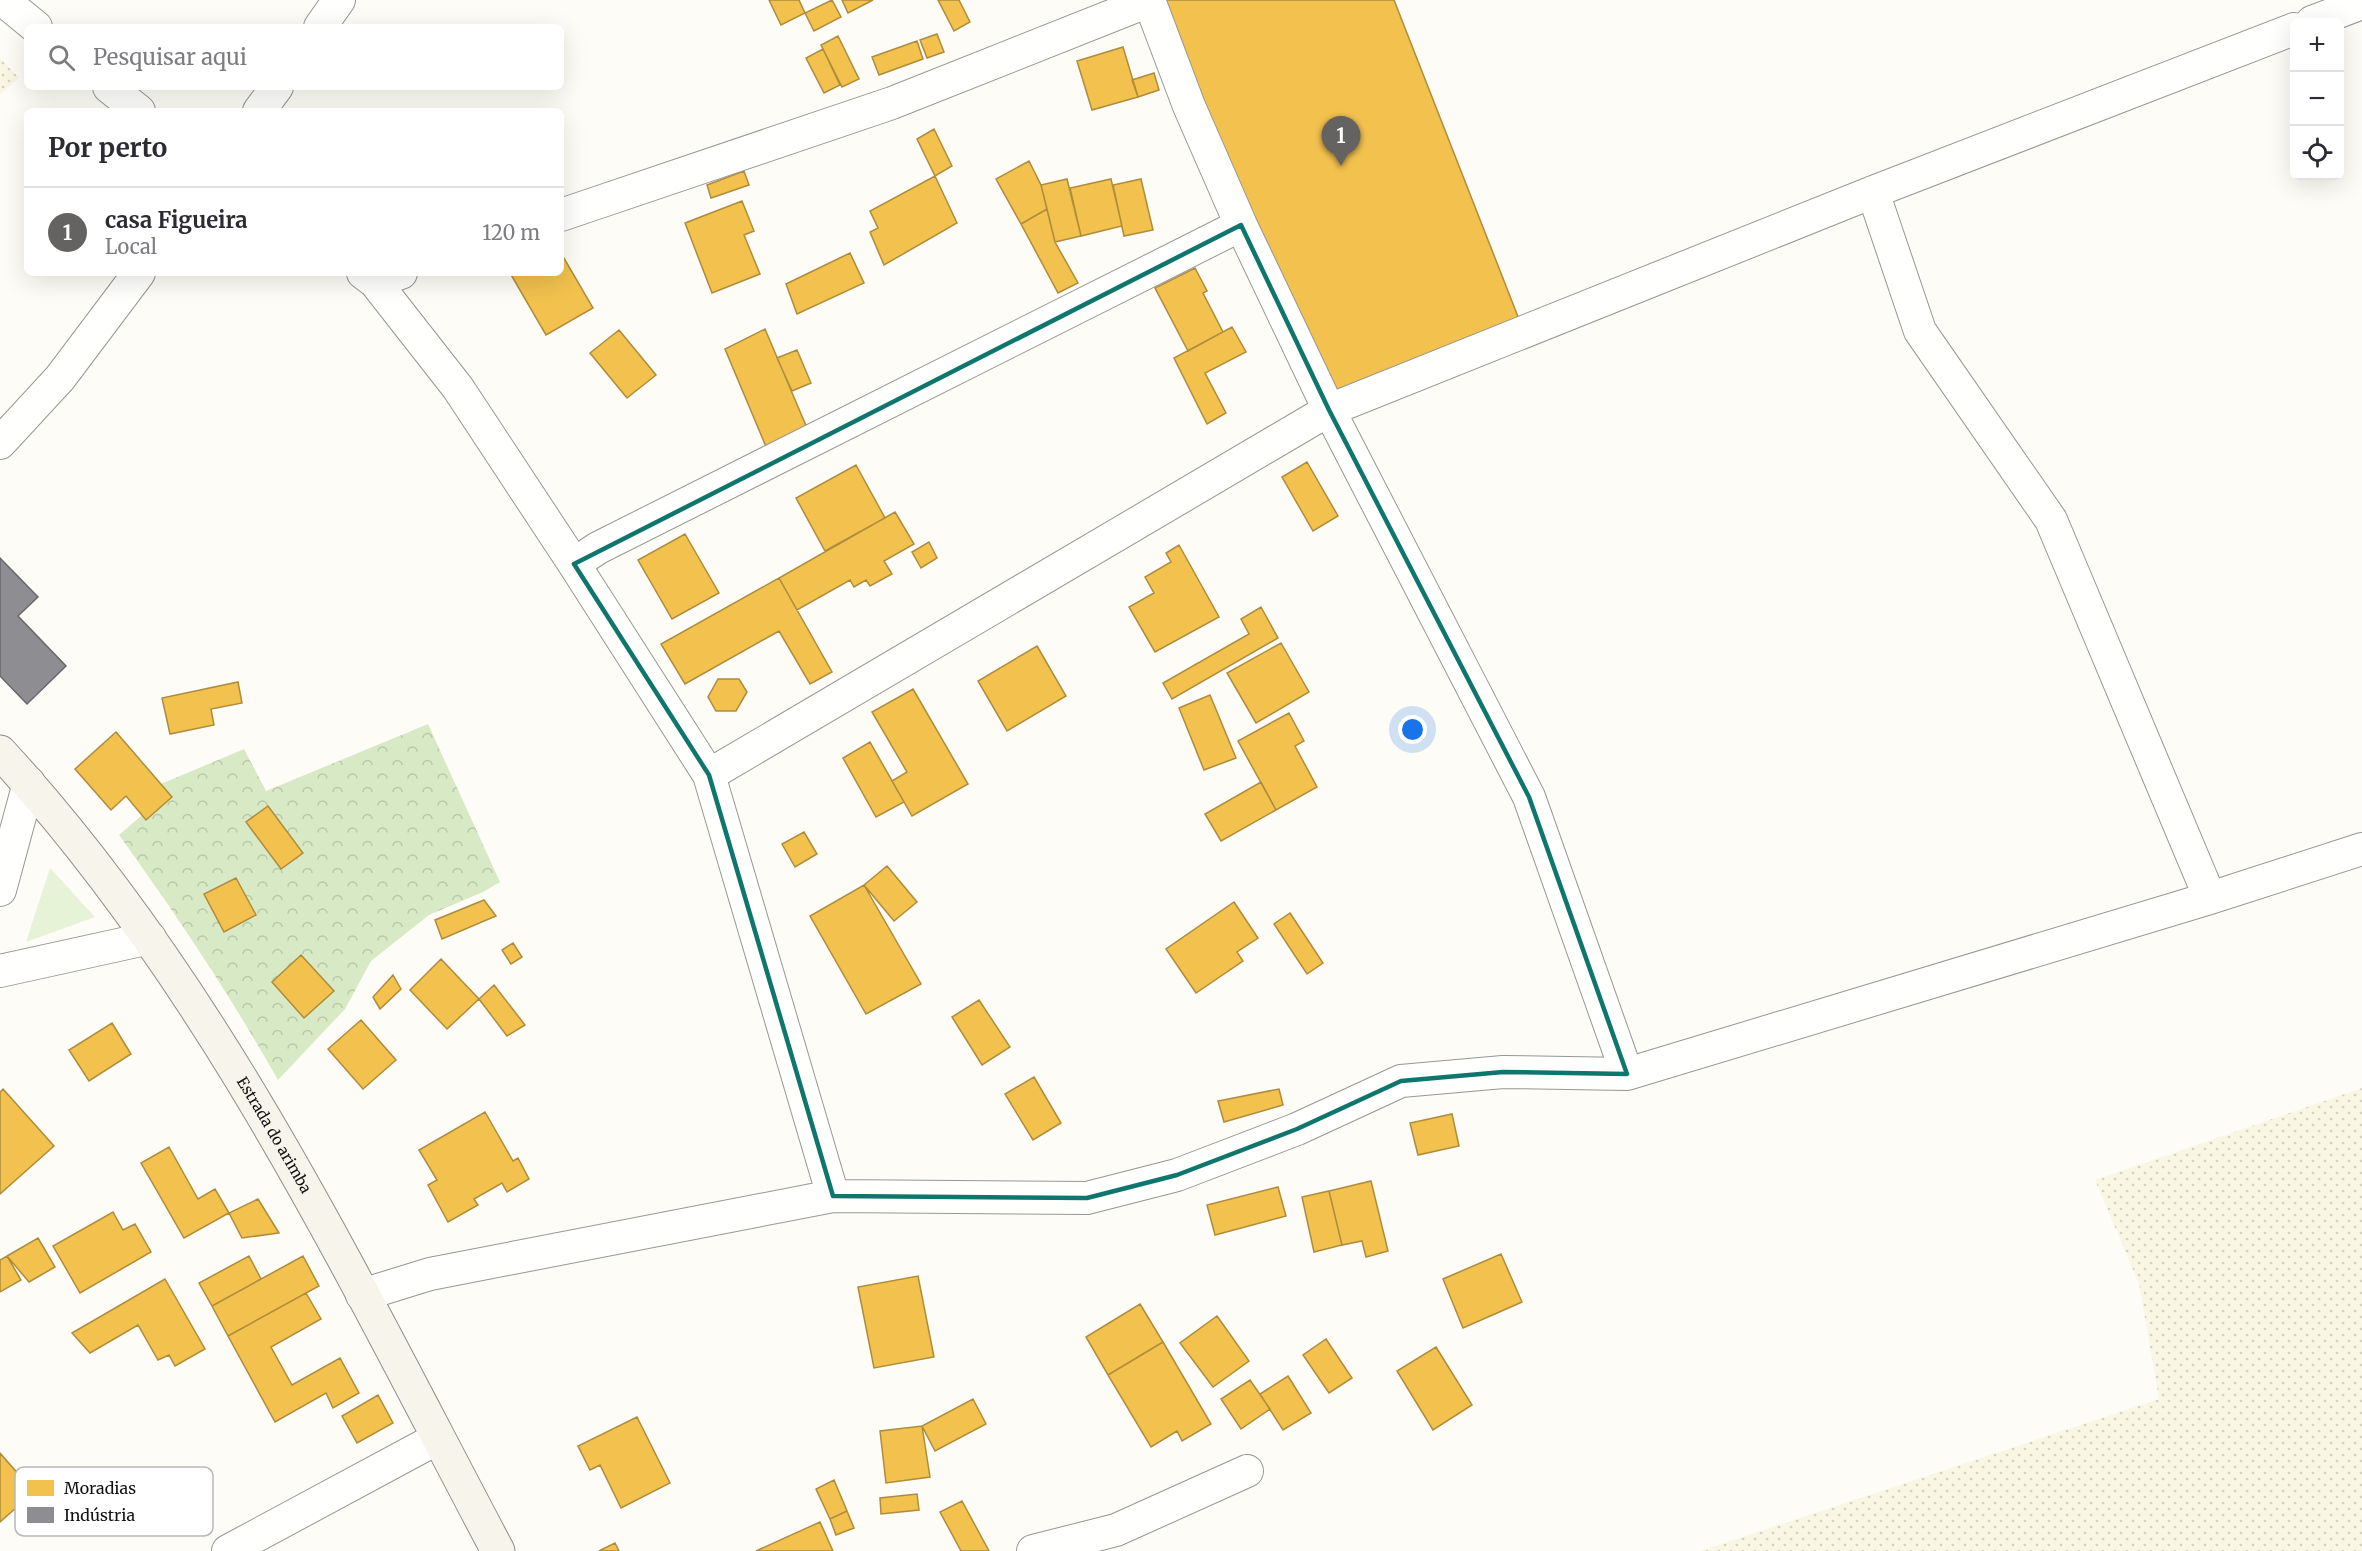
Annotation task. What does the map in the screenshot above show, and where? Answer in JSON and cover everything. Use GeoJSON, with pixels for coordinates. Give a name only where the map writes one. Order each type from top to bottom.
{"type":"FeatureCollection","features":[{"type":"Feature","properties":{"kind":"main road","name":"Estrada do arimba"},"geometry":{"type":"LineString","coordinates":[[0,752],[92,858],[150,938],[257,1103],[498,1551]]}},
{"type":"Feature","properties":{"kind":"street"},"geometry":{"type":"LineString","coordinates":[[3,0],[32,24]]}},
{"type":"Feature","properties":{"kind":"street"},"geometry":{"type":"LineString","coordinates":[[322,24],[339,0]]}},
{"type":"Feature","properties":{"kind":"street"},"geometry":{"type":"LineString","coordinates":[[564,214],[892,103],[1149,0],[1189,106],[1241,225],[1329,410],[1529,797],[1627,1074]]}},
{"type":"Feature","properties":{"kind":"street"},"geometry":{"type":"LineString","coordinates":[[2323,18],[2362,3]]}},
{"type":"Feature","properties":{"kind":"street"},"geometry":{"type":"LineString","coordinates":[[708,775],[1329,410],[1873,192],[2290,31]]}},
{"type":"Feature","properties":{"kind":"street"},"geometry":{"type":"LineString","coordinates":[[113,90],[135,108]]}},
{"type":"Feature","properties":{"kind":"street"},"geometry":{"type":"LineString","coordinates":[[261,108],[275,90]]}},
{"type":"Feature","properties":{"kind":"street"},"geometry":{"type":"LineString","coordinates":[[1873,192],[1920,331],[2051,520],[2210,898]]}},
{"type":"Feature","properties":{"kind":"street"},"geometry":{"type":"LineString","coordinates":[[574,564],[598,548],[1241,225]]}},
{"type":"Feature","properties":{"kind":"street"},"geometry":{"type":"LineString","coordinates":[[0,443],[60,378],[138,276]]}},
{"type":"Feature","properties":{"kind":"street"},"geometry":{"type":"LineString","coordinates":[[380,276],[458,388],[574,564],[708,775],[833,1197]]}},
{"type":"Feature","properties":{"kind":"street"},"geometry":{"type":"LineString","coordinates":[[0,890],[29,783]]}},
{"type":"Feature","properties":{"kind":"street"},"geometry":{"type":"LineString","coordinates":[[362,1295],[430,1274],[833,1197],[1088,1198],[1178,1175],[1297,1130],[1401,1080],[1503,1072],[1627,1074],[2210,898],[2362,849]]}},
{"type":"Feature","properties":{"kind":"street"},"geometry":{"type":"LineString","coordinates":[[0,971],[150,938]]}},
{"type":"Feature","properties":{"kind":"street"},"geometry":{"type":"LineString","coordinates":[[228,1551],[438,1438]]}},
{"type":"Feature","properties":{"kind":"street"},"geometry":{"type":"LineString","coordinates":[[1033,1551],[1116,1530],[1247,1471]]}},
{"type":"Feature","properties":{"kind":"highlighted area"},"geometry":{"type":"Polygon","coordinates":[[[1241,225],[1329,410],[1529,797],[1627,1074],[1503,1072],[1401,1081],[1297,1129],[1177,1175],[1087,1198],[833,1196],[709,775],[574,564],[1241,225]]]}},
{"type":"Feature","properties":{"kind":"shaded area"},"geometry":{"type":"Polygon","coordinates":[[[0,58],[19,78],[0,95],[0,58]]]}},
{"type":"Feature","properties":{"kind":"shaded area"},"geometry":{"type":"Polygon","coordinates":[[[2362,1088],[2362,1551],[1700,1551],[2159,1399],[2139,1284],[2095,1180],[2362,1088]]]}},
{"type":"Feature","properties":{"kind":"green space"},"geometry":{"type":"Polygon","coordinates":[[[428,724],[500,882],[483,892],[429,915],[371,961],[345,1009],[278,1080],[202,955],[119,835],[142,815],[146,819],[172,797],[161,784],[244,749],[266,791],[428,724]]]}},
{"type":"Feature","properties":{"kind":"green space"},"geometry":{"type":"Polygon","coordinates":[[[50,868],[95,917],[26,942],[50,868]]]}},
{"type":"Feature","properties":{"kind":"building: Moradias"},"geometry":{"type":"Polygon","coordinates":[[[769,0],[799,0],[805,13],[781,25],[769,0]]]}},
{"type":"Feature","properties":{"kind":"building: Moradias"},"geometry":{"type":"Polygon","coordinates":[[[832,0],[841,17],[814,31],[805,13],[832,0]]]}},
{"type":"Feature","properties":{"kind":"building: Moradias"},"geometry":{"type":"Polygon","coordinates":[[[842,0],[873,0],[848,13],[842,0]]]}},
{"type":"Feature","properties":{"kind":"building: Moradias"},"geometry":{"type":"Polygon","coordinates":[[[938,0],[959,0],[970,22],[954,31],[938,0]]]}},
{"type":"Feature","properties":{"kind":"building: Moradias"},"geometry":{"type":"Polygon","coordinates":[[[1153,0],[1394,0],[1524,332],[1329,410],[1153,0]]]}},
{"type":"Feature","properties":{"kind":"building: Moradias"},"geometry":{"type":"Polygon","coordinates":[[[937,34],[944,52],[927,58],[920,40],[937,34]]]}},
{"type":"Feature","properties":{"kind":"building: Moradias"},"geometry":{"type":"Polygon","coordinates":[[[838,36],[859,79],[842,87],[821,45],[838,36]]]}},
{"type":"Feature","properties":{"kind":"building: Moradias"},"geometry":{"type":"Polygon","coordinates":[[[917,41],[923,59],[879,75],[872,57],[917,41]]]}},
{"type":"Feature","properties":{"kind":"building: Moradias"},"geometry":{"type":"Polygon","coordinates":[[[1123,47],[1138,97],[1092,110],[1077,61],[1123,47]]]}},
{"type":"Feature","properties":{"kind":"building: Moradias"},"geometry":{"type":"Polygon","coordinates":[[[823,49],[840,85],[824,93],[806,58],[823,49]]]}},
{"type":"Feature","properties":{"kind":"building: Moradias"},"geometry":{"type":"Polygon","coordinates":[[[1154,73],[1159,90],[1138,97],[1132,80],[1154,73]]]}},
{"type":"Feature","properties":{"kind":"building: Moradias"},"geometry":{"type":"Polygon","coordinates":[[[934,129],[952,166],[935,176],[917,139],[934,129]]]}},
{"type":"Feature","properties":{"kind":"building: Moradias"},"geometry":{"type":"Polygon","coordinates":[[[1029,161],[1041,185],[1047,209],[1021,224],[996,179],[1029,161]]]}},
{"type":"Feature","properties":{"kind":"building: Moradias"},"geometry":{"type":"Polygon","coordinates":[[[744,171],[749,185],[711,198],[707,185],[744,171]]]}},
{"type":"Feature","properties":{"kind":"building: Moradias"},"geometry":{"type":"Polygon","coordinates":[[[935,176],[957,223],[884,265],[870,232],[878,228],[870,211],[935,176]]]}},
{"type":"Feature","properties":{"kind":"building: Moradias"},"geometry":{"type":"Polygon","coordinates":[[[1067,179],[1081,236],[1055,242],[1041,185],[1067,179]]]}},
{"type":"Feature","properties":{"kind":"building: Moradias"},"geometry":{"type":"Polygon","coordinates":[[[1111,179],[1122,226],[1081,236],[1070,188],[1111,179]]]}},
{"type":"Feature","properties":{"kind":"building: Moradias"},"geometry":{"type":"Polygon","coordinates":[[[1141,179],[1153,230],[1124,236],[1113,185],[1141,179]]]}},
{"type":"Feature","properties":{"kind":"building: Moradias"},"geometry":{"type":"Polygon","coordinates":[[[742,201],[754,231],[744,235],[760,274],[712,293],[685,223],[742,201]]]}},
{"type":"Feature","properties":{"kind":"building: Moradias"},"geometry":{"type":"Polygon","coordinates":[[[1047,209],[1055,242],[1078,283],[1058,293],[1021,224],[1047,209]]]}},
{"type":"Feature","properties":{"kind":"building: Moradias"},"geometry":{"type":"Polygon","coordinates":[[[850,253],[864,283],[797,314],[786,284],[850,253]]]}},
{"type":"Feature","properties":{"kind":"building: Moradias"},"geometry":{"type":"Polygon","coordinates":[[[564,258],[593,308],[546,335],[512,276],[564,276],[564,258]]]}},
{"type":"Feature","properties":{"kind":"building: Moradias"},"geometry":{"type":"Polygon","coordinates":[[[1195,268],[1207,291],[1203,293],[1223,332],[1188,351],[1155,288],[1195,268]]]}},
{"type":"Feature","properties":{"kind":"building: Moradias"},"geometry":{"type":"Polygon","coordinates":[[[1232,327],[1246,352],[1205,373],[1226,413],[1207,424],[1174,358],[1232,327]]]}},
{"type":"Feature","properties":{"kind":"building: Moradias"},"geometry":{"type":"Polygon","coordinates":[[[765,329],[807,428],[767,449],[725,349],[765,329]]]}},
{"type":"Feature","properties":{"kind":"building: Moradias"},"geometry":{"type":"Polygon","coordinates":[[[619,330],[656,375],[627,398],[590,353],[619,330]]]}},
{"type":"Feature","properties":{"kind":"building: Moradias"},"geometry":{"type":"Polygon","coordinates":[[[797,350],[811,383],[792,391],[777,358],[797,350]]]}},
{"type":"Feature","properties":{"kind":"building: Moradias"},"geometry":{"type":"Polygon","coordinates":[[[1307,462],[1338,516],[1313,531],[1282,477],[1307,462]]]}},
{"type":"Feature","properties":{"kind":"building: Moradias"},"geometry":{"type":"Polygon","coordinates":[[[856,465],[885,518],[825,551],[796,498],[856,465]]]}},
{"type":"Feature","properties":{"kind":"building: Moradias"},"geometry":{"type":"Polygon","coordinates":[[[895,512],[914,544],[884,561],[892,574],[870,586],[866,580],[854,587],[850,580],[797,610],[779,578],[895,512]]]}},
{"type":"Feature","properties":{"kind":"building: Moradias"},"geometry":{"type":"Polygon","coordinates":[[[685,534],[719,593],[672,619],[638,560],[685,534]]]}},
{"type":"Feature","properties":{"kind":"building: Moradias"},"geometry":{"type":"Polygon","coordinates":[[[929,542],[937,558],[921,568],[912,552],[929,542]]]}},
{"type":"Feature","properties":{"kind":"building: Moradias"},"geometry":{"type":"Polygon","coordinates":[[[1179,545],[1219,617],[1155,652],[1129,607],[1154,593],[1145,577],[1171,562],[1166,553],[1179,545]]]}},
{"type":"Feature","properties":{"kind":"building: Moradias"},"geometry":{"type":"Polygon","coordinates":[[[779,578],[832,672],[810,684],[779,631],[685,684],[661,644],[779,578]]]}},
{"type":"Feature","properties":{"kind":"building: Moradias"},"geometry":{"type":"Polygon","coordinates":[[[1261,607],[1278,638],[1172,699],[1163,683],[1249,634],[1241,619],[1261,607]]]}},
{"type":"Feature","properties":{"kind":"building: Moradias"},"geometry":{"type":"Polygon","coordinates":[[[1281,643],[1309,692],[1256,723],[1227,673],[1281,643]]]}},
{"type":"Feature","properties":{"kind":"building: Moradias"},"geometry":{"type":"Polygon","coordinates":[[[1037,646],[1066,696],[1007,731],[978,681],[1037,646]]]}},
{"type":"Feature","properties":{"kind":"building: Moradias"},"geometry":{"type":"Polygon","coordinates":[[[718,679],[739,679],[747,692],[736,711],[716,711],[708,697],[718,679]]]}},
{"type":"Feature","properties":{"kind":"building: Moradias"},"geometry":{"type":"Polygon","coordinates":[[[238,682],[242,703],[211,709],[214,725],[170,734],[162,698],[238,682]]]}},
{"type":"Feature","properties":{"kind":"building: Moradias"},"geometry":{"type":"Polygon","coordinates":[[[913,689],[968,784],[912,816],[892,781],[907,772],[872,712],[913,689]]]}},
{"type":"Feature","properties":{"kind":"building: Moradias"},"geometry":{"type":"Polygon","coordinates":[[[1210,695],[1236,758],[1204,770],[1179,708],[1210,695]]]}},
{"type":"Feature","properties":{"kind":"building: Moradias"},"geometry":{"type":"Polygon","coordinates":[[[1289,713],[1304,741],[1295,746],[1317,787],[1276,810],[1238,741],[1289,713]]]}},
{"type":"Feature","properties":{"kind":"building: Moradias"},"geometry":{"type":"Polygon","coordinates":[[[116,732],[172,797],[146,820],[126,796],[111,810],[75,769],[116,732]]]}},
{"type":"Feature","properties":{"kind":"building: Moradias"},"geometry":{"type":"Polygon","coordinates":[[[870,742],[904,802],[876,817],[843,758],[870,742]]]}},
{"type":"Feature","properties":{"kind":"building: Moradias"},"geometry":{"type":"Polygon","coordinates":[[[1261,782],[1276,810],[1221,841],[1205,814],[1261,782]]]}},
{"type":"Feature","properties":{"kind":"building: Moradias"},"geometry":{"type":"Polygon","coordinates":[[[268,806],[303,853],[281,869],[246,822],[268,806]]]}},
{"type":"Feature","properties":{"kind":"building: Moradias"},"geometry":{"type":"Polygon","coordinates":[[[804,832],[817,854],[795,867],[782,844],[804,832]]]}},
{"type":"Feature","properties":{"kind":"building: Moradias"},"geometry":{"type":"Polygon","coordinates":[[[887,866],[917,902],[894,921],[864,885],[887,866]]]}},
{"type":"Feature","properties":{"kind":"building: Moradias"},"geometry":{"type":"Polygon","coordinates":[[[236,878],[256,915],[224,932],[204,894],[236,878]]]}},
{"type":"Feature","properties":{"kind":"building: Moradias"},"geometry":{"type":"Polygon","coordinates":[[[864,885],[921,984],[866,1014],[810,916],[864,885]]]}},
{"type":"Feature","properties":{"kind":"building: Moradias"},"geometry":{"type":"Polygon","coordinates":[[[484,900],[496,916],[442,939],[435,920],[484,900]]]}},
{"type":"Feature","properties":{"kind":"building: Moradias"},"geometry":{"type":"Polygon","coordinates":[[[1234,902],[1258,938],[1237,952],[1243,961],[1196,993],[1166,949],[1234,902]]]}},
{"type":"Feature","properties":{"kind":"building: Moradias"},"geometry":{"type":"Polygon","coordinates":[[[1290,913],[1323,963],[1307,974],[1274,924],[1290,913]]]}},
{"type":"Feature","properties":{"kind":"building: Moradias"},"geometry":{"type":"Polygon","coordinates":[[[513,943],[522,957],[511,964],[502,950],[513,943]]]}},
{"type":"Feature","properties":{"kind":"building: Moradias"},"geometry":{"type":"Polygon","coordinates":[[[301,955],[334,991],[304,1018],[272,982],[301,955]]]}},
{"type":"Feature","properties":{"kind":"building: Moradias"},"geometry":{"type":"Polygon","coordinates":[[[441,959],[479,999],[447,1029],[410,990],[441,959]]]}},
{"type":"Feature","properties":{"kind":"building: Moradias"},"geometry":{"type":"Polygon","coordinates":[[[393,975],[401,989],[380,1009],[373,997],[393,975]]]}},
{"type":"Feature","properties":{"kind":"building: Moradias"},"geometry":{"type":"Polygon","coordinates":[[[494,985],[525,1025],[507,1036],[479,999],[494,985]]]}},
{"type":"Feature","properties":{"kind":"building: Moradias"},"geometry":{"type":"Polygon","coordinates":[[[979,1000],[1010,1047],[982,1065],[952,1017],[979,1000]]]}},
{"type":"Feature","properties":{"kind":"building: Moradias"},"geometry":{"type":"Polygon","coordinates":[[[361,1020],[396,1060],[363,1089],[328,1049],[361,1020]]]}},
{"type":"Feature","properties":{"kind":"building: Moradias"},"geometry":{"type":"Polygon","coordinates":[[[112,1023],[131,1054],[89,1081],[69,1050],[112,1023]]]}},
{"type":"Feature","properties":{"kind":"building: Moradias"},"geometry":{"type":"Polygon","coordinates":[[[1034,1077],[1061,1123],[1033,1140],[1005,1094],[1034,1077]]]}},
{"type":"Feature","properties":{"kind":"building: Moradias"},"geometry":{"type":"Polygon","coordinates":[[[3,1089],[54,1146],[0,1194],[0,1092],[3,1089]]]}},
{"type":"Feature","properties":{"kind":"building: Moradias"},"geometry":{"type":"Polygon","coordinates":[[[1279,1089],[1283,1105],[1224,1122],[1218,1101],[1279,1089]]]}},
{"type":"Feature","properties":{"kind":"building: Moradias"},"geometry":{"type":"Polygon","coordinates":[[[485,1112],[513,1161],[518,1158],[529,1179],[507,1192],[502,1183],[474,1199],[478,1205],[448,1222],[428,1185],[437,1180],[419,1150],[485,1112]]]}},
{"type":"Feature","properties":{"kind":"building: Moradias"},"geometry":{"type":"Polygon","coordinates":[[[1452,1114],[1459,1146],[1418,1155],[1410,1123],[1452,1114]]]}},
{"type":"Feature","properties":{"kind":"building: Moradias"},"geometry":{"type":"Polygon","coordinates":[[[169,1147],[198,1199],[215,1189],[229,1213],[184,1238],[141,1163],[169,1147]]]}},
{"type":"Feature","properties":{"kind":"building: Moradias"},"geometry":{"type":"Polygon","coordinates":[[[1371,1181],[1388,1251],[1366,1257],[1362,1241],[1342,1245],[1329,1191],[1371,1181]]]}},
{"type":"Feature","properties":{"kind":"building: Moradias"},"geometry":{"type":"Polygon","coordinates":[[[1278,1187],[1286,1216],[1215,1235],[1207,1205],[1278,1187]]]}},
{"type":"Feature","properties":{"kind":"building: Moradias"},"geometry":{"type":"Polygon","coordinates":[[[1329,1191],[1342,1245],[1314,1252],[1302,1197],[1329,1191]]]}},
{"type":"Feature","properties":{"kind":"building: Moradias"},"geometry":{"type":"Polygon","coordinates":[[[258,1199],[279,1233],[242,1238],[229,1213],[258,1199]]]}},
{"type":"Feature","properties":{"kind":"building: Moradias"},"geometry":{"type":"Polygon","coordinates":[[[113,1212],[123,1230],[135,1224],[151,1252],[80,1293],[53,1246],[113,1212]]]}},
{"type":"Feature","properties":{"kind":"building: Moradias"},"geometry":{"type":"Polygon","coordinates":[[[38,1238],[55,1267],[29,1282],[7,1256],[38,1238]]]}},
{"type":"Feature","properties":{"kind":"building: Moradias"},"geometry":{"type":"Polygon","coordinates":[[[1501,1254],[1522,1302],[1463,1328],[1443,1279],[1501,1254]]]}},
{"type":"Feature","properties":{"kind":"building: Moradias"},"geometry":{"type":"Polygon","coordinates":[[[7,1256],[21,1280],[0,1292],[0,1260],[7,1256]]]}},
{"type":"Feature","properties":{"kind":"building: Moradias"},"geometry":{"type":"Polygon","coordinates":[[[249,1256],[261,1279],[212,1306],[199,1283],[249,1256]]]}},
{"type":"Feature","properties":{"kind":"building: Moradias"},"geometry":{"type":"Polygon","coordinates":[[[303,1256],[319,1286],[228,1336],[212,1306],[303,1256]]]}},
{"type":"Feature","properties":{"kind":"building: Moradias"},"geometry":{"type":"Polygon","coordinates":[[[918,1276],[934,1357],[874,1368],[858,1287],[918,1276]]]}},
{"type":"Feature","properties":{"kind":"building: Moradias"},"geometry":{"type":"Polygon","coordinates":[[[165,1279],[205,1349],[175,1366],[169,1355],[158,1360],[138,1325],[90,1353],[72,1333],[165,1279]]]}},
{"type":"Feature","properties":{"kind":"building: Moradias"},"geometry":{"type":"Polygon","coordinates":[[[306,1293],[321,1319],[271,1347],[292,1385],[340,1358],[359,1393],[333,1408],[326,1393],[275,1422],[228,1336],[306,1293]]]}},
{"type":"Feature","properties":{"kind":"building: Moradias"},"geometry":{"type":"Polygon","coordinates":[[[1140,1304],[1163,1342],[1108,1375],[1086,1337],[1140,1304]]]}},
{"type":"Feature","properties":{"kind":"building: Moradias"},"geometry":{"type":"Polygon","coordinates":[[[1217,1316],[1249,1361],[1213,1387],[1180,1343],[1217,1316]]]}},
{"type":"Feature","properties":{"kind":"building: Moradias"},"geometry":{"type":"Polygon","coordinates":[[[1326,1339],[1352,1378],[1329,1393],[1303,1355],[1326,1339]]]}},
{"type":"Feature","properties":{"kind":"building: Moradias"},"geometry":{"type":"Polygon","coordinates":[[[1163,1342],[1211,1424],[1182,1441],[1177,1431],[1151,1447],[1108,1375],[1163,1342]]]}},
{"type":"Feature","properties":{"kind":"building: Moradias"},"geometry":{"type":"Polygon","coordinates":[[[1436,1347],[1472,1405],[1433,1430],[1397,1371],[1436,1347]]]}},
{"type":"Feature","properties":{"kind":"building: Moradias"},"geometry":{"type":"Polygon","coordinates":[[[1288,1376],[1311,1413],[1283,1430],[1260,1394],[1288,1376]]]}},
{"type":"Feature","properties":{"kind":"building: Moradias"},"geometry":{"type":"Polygon","coordinates":[[[1250,1380],[1270,1409],[1241,1429],[1221,1399],[1250,1380]]]}},
{"type":"Feature","properties":{"kind":"building: Moradias"},"geometry":{"type":"Polygon","coordinates":[[[378,1395],[393,1423],[357,1443],[342,1416],[378,1395]]]}},
{"type":"Feature","properties":{"kind":"building: Moradias"},"geometry":{"type":"Polygon","coordinates":[[[973,1399],[986,1424],[935,1451],[922,1426],[973,1399]]]}},
{"type":"Feature","properties":{"kind":"building: Moradias"},"geometry":{"type":"Polygon","coordinates":[[[637,1417],[670,1483],[621,1508],[600,1465],[590,1470],[578,1446],[637,1417]]]}},
{"type":"Feature","properties":{"kind":"building: Moradias"},"geometry":{"type":"Polygon","coordinates":[[[922,1426],[930,1477],[886,1483],[880,1431],[922,1426]]]}},
{"type":"Feature","properties":{"kind":"building: Moradias"},"geometry":{"type":"Polygon","coordinates":[[[0,1453],[15,1470],[15,1509],[0,1522],[0,1453]]]}},
{"type":"Feature","properties":{"kind":"building: Moradias"},"geometry":{"type":"Polygon","coordinates":[[[834,1480],[847,1511],[830,1519],[816,1489],[834,1480]]]}},
{"type":"Feature","properties":{"kind":"building: Moradias"},"geometry":{"type":"Polygon","coordinates":[[[917,1494],[919,1510],[881,1514],[880,1498],[917,1494]]]}},
{"type":"Feature","properties":{"kind":"building: Moradias"},"geometry":{"type":"Polygon","coordinates":[[[962,1501],[989,1551],[961,1551],[940,1512],[962,1501]]]}},
{"type":"Feature","properties":{"kind":"building: Moradias"},"geometry":{"type":"Polygon","coordinates":[[[847,1511],[854,1528],[836,1535],[830,1519],[847,1511]]]}},
{"type":"Feature","properties":{"kind":"building: Moradias"},"geometry":{"type":"Polygon","coordinates":[[[820,1522],[833,1551],[756,1551],[820,1522]]]}},
{"type":"Feature","properties":{"kind":"building: Moradias"},"geometry":{"type":"Polygon","coordinates":[[[615,1543],[619,1551],[599,1551],[615,1543]]]}},
{"type":"Feature","properties":{"kind":"building: Indústria"},"geometry":{"type":"Polygon","coordinates":[[[0,558],[38,597],[18,616],[66,666],[27,704],[0,676],[0,558]]]}},
{"type":"Feature","properties":{"kind":"place","name":"casa Figueira"},"geometry":{"type":"Point","coordinates":[1341,166]}}]}
